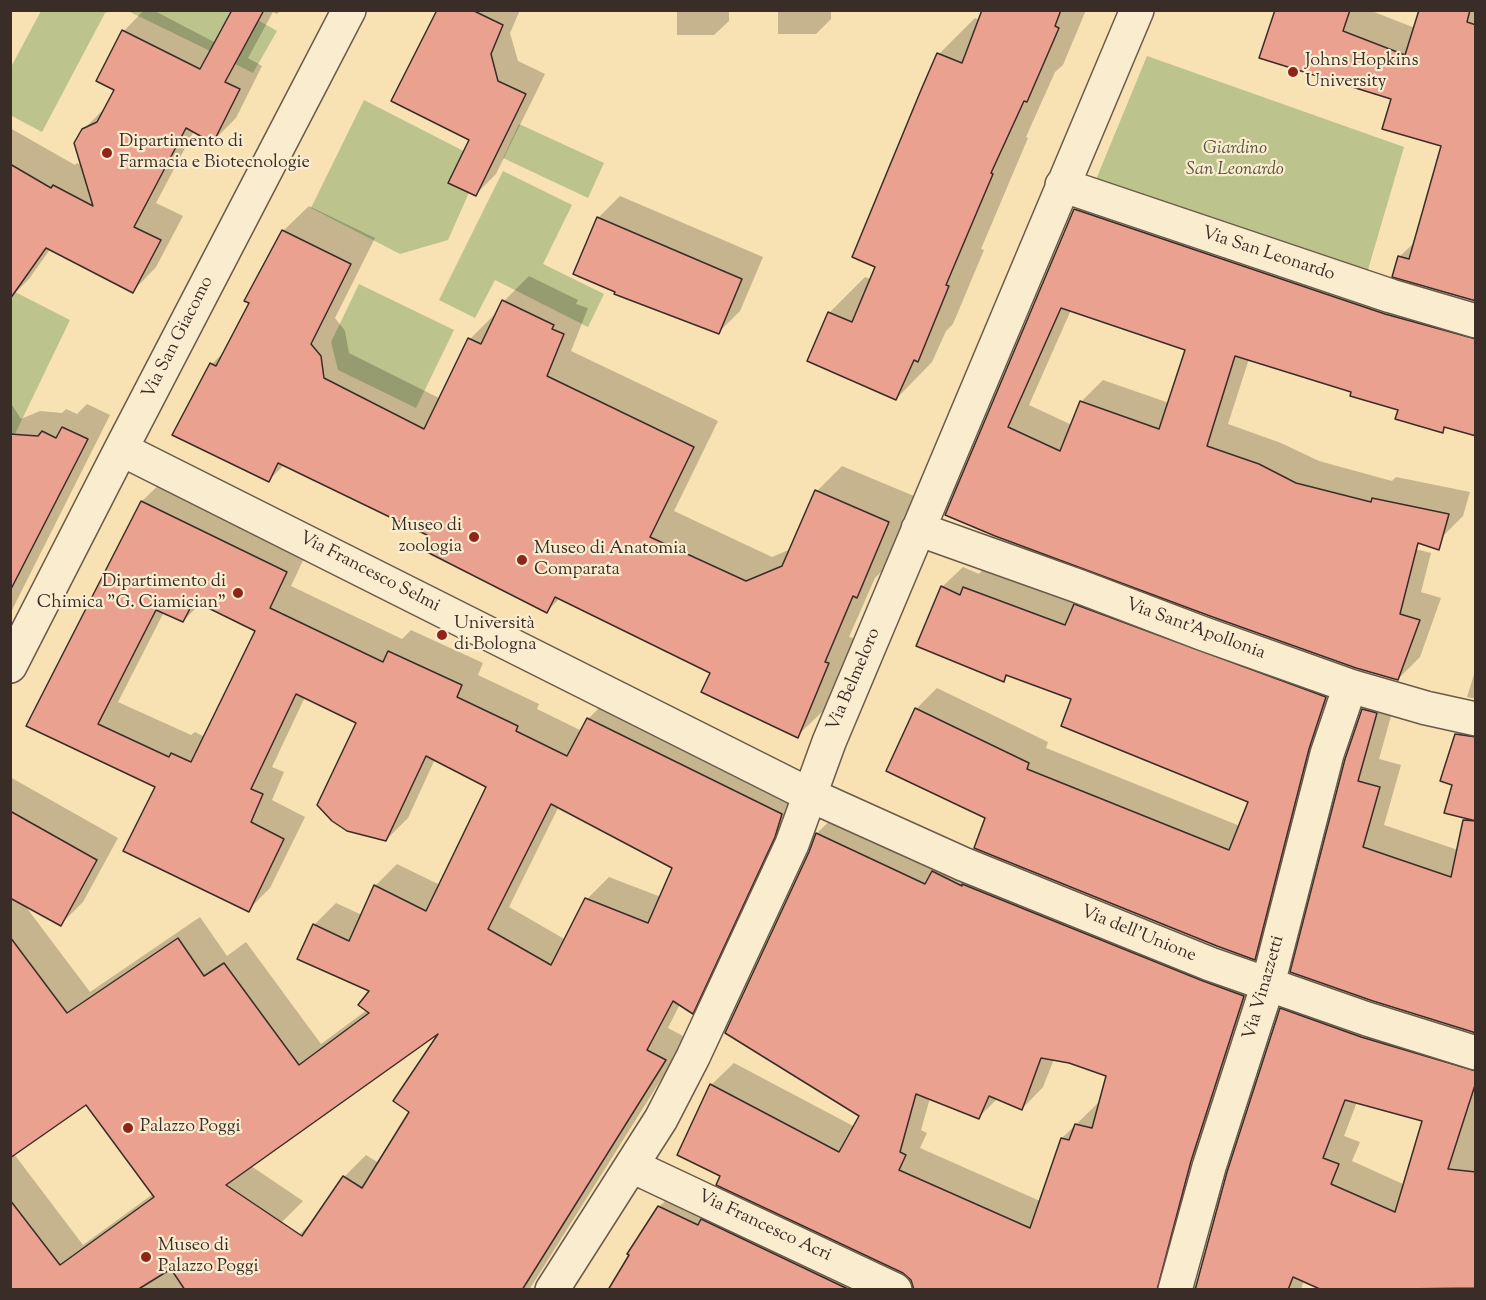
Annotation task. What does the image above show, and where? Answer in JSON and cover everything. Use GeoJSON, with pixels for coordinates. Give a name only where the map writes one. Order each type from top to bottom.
{"type":"FeatureCollection","features":[{"type":"Feature","properties":{"kind":"street","name":"Via San Giacomo"},"geometry":{"type":"LineString","coordinates":[[10,666],[349,10]]}},
{"type":"Feature","properties":{"kind":"street","name":"Via Belmeloro"},"geometry":{"type":"LineString","coordinates":[[552,1290],[661,1119],[693,1057],[792,844],[829,742],[1137,10]]}},
{"type":"Feature","properties":{"kind":"street","name":"Via San Leonardo"},"geometry":{"type":"LineString","coordinates":[[1062,185],[1391,296],[1476,321]]}},
{"type":"Feature","properties":{"kind":"street","name":"Via Francesco Selmi"},"geometry":{"type":"LineString","coordinates":[[121,449],[810,795]]}},
{"type":"Feature","properties":{"kind":"street","name":"Via Sant'Apollonia"},"geometry":{"type":"LineString","coordinates":[[918,529],[1350,686],[1426,708],[1476,718]]}},
{"type":"Feature","properties":{"kind":"street","name":"Via Vinazzetti"},"geometry":{"type":"LineString","coordinates":[[1175,1290],[1209,1167],[1268,984],[1327,754],[1350,686]]}},
{"type":"Feature","properties":{"kind":"street","name":"Via dell'Unione"},"geometry":{"type":"LineString","coordinates":[[810,795],[963,864],[1210,964],[1367,1019],[1476,1053]]}},
{"type":"Feature","properties":{"kind":"street","name":"Via Francesco Acri"},"geometry":{"type":"LineString","coordinates":[[632,1166],[895,1290]]}},
{"type":"Feature","properties":{"kind":"green space"},"geometry":{"type":"Polygon","coordinates":[[[41,11],[111,11],[105,13],[42,132],[10,115],[11,67],[41,11]]]}},
{"type":"Feature","properties":{"kind":"green space"},"geometry":{"type":"Polygon","coordinates":[[[128,11],[242,11],[277,31],[253,73],[235,64],[243,49],[210,51],[128,11]]]}},
{"type":"Feature","properties":{"kind":"green space","name":"Giardino San Leonardo"},"geometry":{"type":"Polygon","coordinates":[[[1147,56],[1404,147],[1367,273],[1095,182],[1147,56]]]}},
{"type":"Feature","properties":{"kind":"green space"},"geometry":{"type":"Polygon","coordinates":[[[364,100],[483,161],[448,240],[400,254],[311,208],[364,100]]]}},
{"type":"Feature","properties":{"kind":"green space"},"geometry":{"type":"Polygon","coordinates":[[[519,124],[604,163],[588,198],[503,158],[519,124]]]}},
{"type":"Feature","properties":{"kind":"green space"},"geometry":{"type":"Polygon","coordinates":[[[503,171],[572,205],[543,264],[604,294],[588,327],[495,280],[475,318],[439,300],[503,171]]]}},
{"type":"Feature","properties":{"kind":"green space"},"geometry":{"type":"Polygon","coordinates":[[[359,284],[454,330],[416,408],[338,370],[331,342],[359,284]]]}},
{"type":"Feature","properties":{"kind":"green space"},"geometry":{"type":"Polygon","coordinates":[[[15,292],[70,320],[15,434],[11,436],[10,298],[15,292]]]}},
{"type":"Feature","properties":{"kind":"building"},"geometry":{"type":"Polygon","coordinates":[[[232,10],[264,10],[225,82],[240,89],[213,143],[186,128],[134,227],[161,240],[133,293],[46,248],[10,299],[10,164],[51,188],[53,185],[93,206],[74,143],[82,129],[97,122],[114,90],[96,81],[122,30],[200,69],[232,10]]]}},
{"type":"Feature","properties":{"kind":"building"},"geometry":{"type":"Polygon","coordinates":[[[437,10],[472,10],[503,25],[491,54],[498,81],[526,94],[476,196],[448,183],[469,140],[391,101],[437,10]]]}},
{"type":"Feature","properties":{"kind":"building"},"geometry":{"type":"Polygon","coordinates":[[[982,10],[1061,10],[1055,26],[1059,28],[1027,102],[1024,101],[991,173],[993,174],[946,285],[949,286],[918,362],[914,360],[896,400],[807,361],[828,312],[852,322],[875,267],[852,257],[921,90],[937,53],[962,63],[982,10]]]}},
{"type":"Feature","properties":{"kind":"building"},"geometry":{"type":"Polygon","coordinates":[[[1275,10],[1350,10],[1343,31],[1405,55],[1419,10],[1470,10],[1467,22],[1476,25],[1476,301],[1392,277],[1398,256],[1409,259],[1441,146],[1382,129],[1391,99],[1259,58],[1275,10]]]}},
{"type":"Feature","properties":{"kind":"building"},"geometry":{"type":"Polygon","coordinates":[[[1074,209],[1385,314],[1476,339],[1476,436],[1444,427],[1443,433],[1395,419],[1398,410],[1350,396],[1351,392],[1235,356],[1207,446],[1259,464],[1296,483],[1371,502],[1372,498],[1449,514],[1439,550],[1418,543],[1400,614],[1420,620],[1398,680],[1356,668],[1210,616],[995,536],[945,515],[1074,209]],[[1061,308],[1008,427],[1060,451],[1080,401],[1159,429],[1185,350],[1061,308]]]}},
{"type":"Feature","properties":{"kind":"building"},"geometry":{"type":"Polygon","coordinates":[[[597,217],[742,279],[719,334],[614,294],[615,292],[573,274],[597,217]]]}},
{"type":"Feature","properties":{"kind":"building"},"geometry":{"type":"Polygon","coordinates":[[[282,230],[351,264],[311,344],[321,356],[324,378],[424,429],[468,338],[481,344],[502,300],[554,325],[552,329],[564,334],[547,376],[694,447],[650,537],[746,581],[782,566],[815,490],[889,522],[857,598],[853,596],[825,662],[829,663],[798,738],[701,692],[710,673],[555,597],[547,613],[423,550],[429,536],[278,463],[269,482],[172,435],[210,363],[216,366],[249,303],[244,301],[282,230]]]}},
{"type":"Feature","properties":{"kind":"building"},"geometry":{"type":"Polygon","coordinates":[[[62,427],[88,439],[10,591],[10,434],[38,436],[42,431],[56,438],[62,427]]]}},
{"type":"Feature","properties":{"kind":"building"},"geometry":{"type":"Polygon","coordinates":[[[141,501],[287,572],[270,608],[383,662],[388,651],[462,685],[457,697],[518,726],[516,731],[567,756],[587,718],[782,814],[775,837],[693,1014],[673,1001],[647,1050],[666,1060],[522,1290],[185,1290],[171,1269],[137,1290],[10,1290],[10,1200],[60,1265],[154,1197],[86,1105],[10,1158],[10,937],[67,1013],[178,938],[204,976],[224,963],[299,1065],[369,1013],[358,1005],[369,991],[297,959],[313,924],[349,941],[374,885],[426,911],[486,787],[426,756],[386,841],[347,831],[332,821],[317,805],[356,723],[296,694],[251,789],[263,794],[251,822],[284,839],[249,912],[123,851],[155,787],[26,726],[141,501]],[[194,601],[183,622],[156,610],[98,724],[169,757],[171,753],[191,762],[255,631],[194,601]],[[551,804],[488,929],[551,965],[585,898],[648,923],[672,868],[551,804]],[[438,1034],[226,1185],[302,1236],[343,1176],[362,1188],[409,1112],[393,1101],[438,1034]]]}},
{"type":"Feature","properties":{"kind":"building"},"geometry":{"type":"Polygon","coordinates":[[[941,586],[960,595],[963,587],[1065,625],[1074,604],[1326,697],[1309,749],[1255,960],[974,848],[985,818],[886,771],[915,708],[1029,763],[1027,769],[1229,850],[1248,802],[1061,726],[1071,699],[1006,675],[1004,682],[916,646],[941,586]]]}},
{"type":"Feature","properties":{"kind":"building"},"geometry":{"type":"Polygon","coordinates":[[[1362,709],[1377,713],[1358,781],[1380,787],[1363,847],[1451,877],[1463,820],[1476,821],[1476,1033],[1290,972],[1345,759],[1362,709]]]}},
{"type":"Feature","properties":{"kind":"building"},"geometry":{"type":"Polygon","coordinates":[[[1455,734],[1476,737],[1476,821],[1444,813],[1452,785],[1440,781],[1455,734]]]}},
{"type":"Feature","properties":{"kind":"building"},"geometry":{"type":"Polygon","coordinates":[[[10,811],[97,860],[61,926],[10,898],[10,811]]]}},
{"type":"Feature","properties":{"kind":"building"},"geometry":{"type":"Polygon","coordinates":[[[816,833],[925,884],[932,871],[962,886],[962,884],[1244,996],[1191,1161],[1157,1290],[914,1290],[911,1280],[903,1273],[716,1185],[720,1176],[677,1155],[710,1084],[839,1152],[859,1116],[725,1033],[816,833]],[[1041,1058],[1022,1110],[989,1096],[979,1119],[916,1094],[900,1152],[906,1155],[899,1170],[1030,1228],[1061,1138],[1069,1140],[1075,1124],[1092,1128],[1106,1076],[1069,1063],[1041,1058]]]}},
{"type":"Feature","properties":{"kind":"building"},"geometry":{"type":"Polygon","coordinates":[[[1280,1008],[1361,1037],[1476,1071],[1476,1082],[1448,1169],[1476,1172],[1476,1288],[1322,1290],[1293,1277],[1288,1290],[1195,1290],[1227,1172],[1280,1008]],[[1345,1100],[1323,1158],[1339,1164],[1331,1184],[1395,1212],[1422,1121],[1345,1100]]]}},
{"type":"Feature","properties":{"kind":"building"},"geometry":{"type":"Polygon","coordinates":[[[658,1206],[698,1225],[701,1219],[850,1290],[608,1290],[629,1255],[627,1254],[658,1206]]]}},
{"type":"Feature","properties":{"kind":"place","name":"Johns Hopkins University"},"geometry":{"type":"Point","coordinates":[1293,72]}},
{"type":"Feature","properties":{"kind":"place","name":"Dipartimento di Farmacia e Biotecnologie"},"geometry":{"type":"Point","coordinates":[107,153]}},
{"type":"Feature","properties":{"kind":"place","name":"Museo di zoologia"},"geometry":{"type":"Point","coordinates":[474,537]}},
{"type":"Feature","properties":{"kind":"place","name":"Museo di Anatomia Comparata"},"geometry":{"type":"Point","coordinates":[522,560]}},
{"type":"Feature","properties":{"kind":"place","name":"Dipartimento di Chimica \"G. Ciamician\""},"geometry":{"type":"Point","coordinates":[238,593]}},
{"type":"Feature","properties":{"kind":"place","name":"Università di Bologna"},"geometry":{"type":"Point","coordinates":[442,635]}},
{"type":"Feature","properties":{"kind":"place","name":"Palazzo Poggi"},"geometry":{"type":"Point","coordinates":[128,1128]}},
{"type":"Feature","properties":{"kind":"place","name":"Museo di Palazzo Poggi"},"geometry":{"type":"Point","coordinates":[146,1257]}}]}
